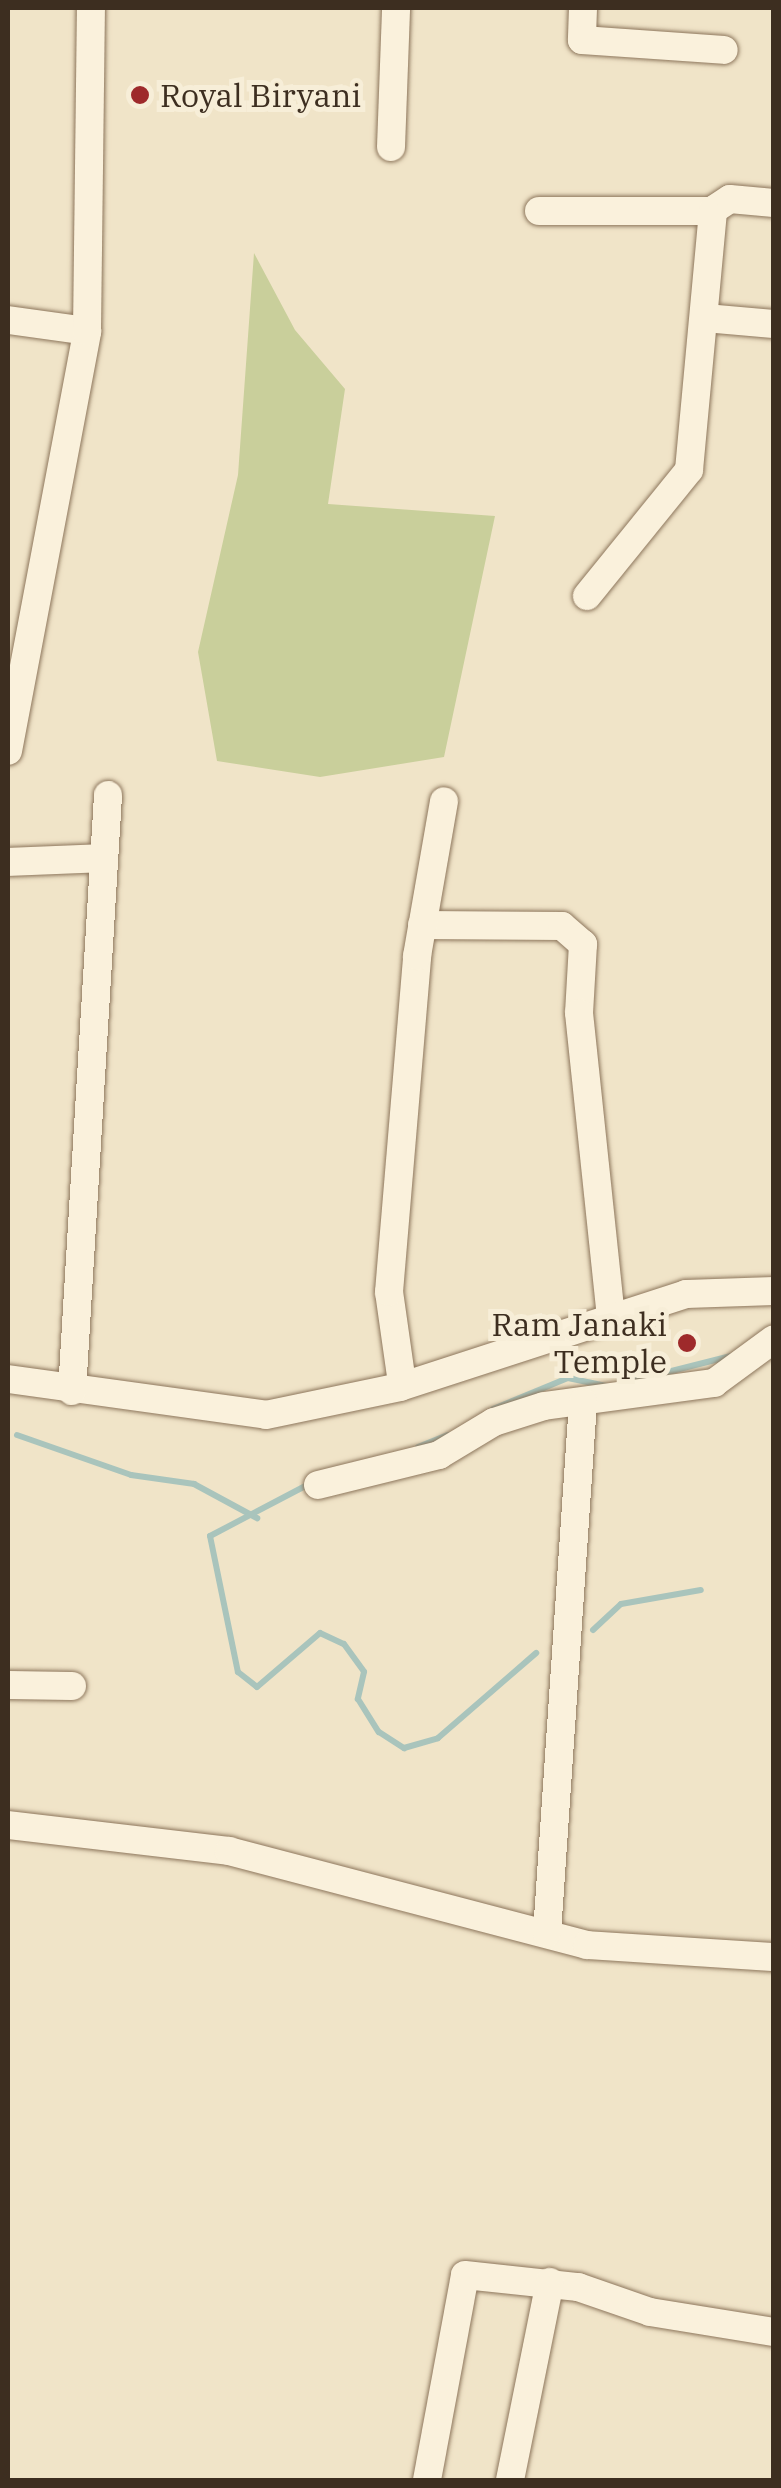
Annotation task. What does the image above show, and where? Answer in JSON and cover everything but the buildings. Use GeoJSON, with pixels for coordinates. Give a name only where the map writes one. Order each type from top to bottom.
{"type":"FeatureCollection","features":[{"type":"Feature","properties":{"kind":"street"},"geometry":{"type":"LineString","coordinates":[[8,752],[87,331],[90,8]]}},
{"type":"Feature","properties":{"kind":"street"},"geometry":{"type":"LineString","coordinates":[[390,147],[396,8]]}},
{"type":"Feature","properties":{"kind":"street"},"geometry":{"type":"LineString","coordinates":[[584,8],[582,40],[724,50]]}},
{"type":"Feature","properties":{"kind":"street"},"geometry":{"type":"LineString","coordinates":[[539,212],[713,211],[730,199],[774,203]]}},
{"type":"Feature","properties":{"kind":"street"},"geometry":{"type":"LineString","coordinates":[[587,596],[690,470],[713,211]]}},
{"type":"Feature","properties":{"kind":"street"},"geometry":{"type":"LineString","coordinates":[[704,318],[774,324]]}},
{"type":"Feature","properties":{"kind":"street"},"geometry":{"type":"LineString","coordinates":[[8,320],[87,331]]}},
{"type":"Feature","properties":{"kind":"street"},"geometry":{"type":"LineString","coordinates":[[72,1391],[108,795]]}},
{"type":"Feature","properties":{"kind":"street"},"geometry":{"type":"LineString","coordinates":[[402,1383],[389,1292],[422,926],[444,800]]}},
{"type":"Feature","properties":{"kind":"street"},"geometry":{"type":"LineString","coordinates":[[8,862],[104,858]]}},
{"type":"Feature","properties":{"kind":"street"},"geometry":{"type":"LineString","coordinates":[[422,926],[562,926],[583,944],[579,1013],[611,1315]]}},
{"type":"Feature","properties":{"kind":"street"},"geometry":{"type":"LineString","coordinates":[[8,1379],[72,1391],[266,1414],[402,1383],[686,1294],[767,1292],[774,1336],[714,1383],[584,1402],[494,1422],[439,1455],[318,1485]]}},
{"type":"Feature","properties":{"kind":"street"},"geometry":{"type":"LineString","coordinates":[[546,1933],[584,1402]]}},
{"type":"Feature","properties":{"kind":"street"},"geometry":{"type":"LineString","coordinates":[[8,1685],[72,1686]]}},
{"type":"Feature","properties":{"kind":"street"},"geometry":{"type":"LineString","coordinates":[[8,1824],[230,1851],[588,1945],[774,1957]]}},
{"type":"Feature","properties":{"kind":"street"},"geometry":{"type":"LineString","coordinates":[[427,2480],[466,2275],[550,2282],[650,2312],[774,2332]]}},
{"type":"Feature","properties":{"kind":"street"},"geometry":{"type":"LineString","coordinates":[[510,2480],[550,2282]]}},
{"type":"Feature","properties":{"kind":"green space"},"geometry":{"type":"Polygon","coordinates":[[[254,253],[295,330],[345,389],[328,504],[495,516],[444,757],[320,777],[217,761],[198,652],[238,475],[254,253]]]}},
{"type":"Feature","properties":{"kind":"waterway"},"geometry":{"type":"LineString","coordinates":[[632,1381],[731,1356]]}},
{"type":"Feature","properties":{"kind":"waterway"},"geometry":{"type":"LineString","coordinates":[[493,1409],[568,1378],[611,1387]]}},
{"type":"Feature","properties":{"kind":"waterway"},"geometry":{"type":"LineString","coordinates":[[17,1435],[131,1475],[194,1484],[257,1518]]}},
{"type":"Feature","properties":{"kind":"waterway"},"geometry":{"type":"LineString","coordinates":[[418,1447],[448,1435]]}},
{"type":"Feature","properties":{"kind":"waterway"},"geometry":{"type":"LineString","coordinates":[[311,1483],[210,1536],[238,1672],[257,1687],[320,1633],[344,1644],[364,1672],[358,1699],[379,1732],[404,1748],[438,1738],[536,1653]]}},
{"type":"Feature","properties":{"kind":"waterway"},"geometry":{"type":"LineString","coordinates":[[593,1630],[621,1604],[701,1590]]}},
{"type":"Feature","properties":{"kind":"place","name":"Royal Biryani"},"geometry":{"type":"Point","coordinates":[140,95]}},
{"type":"Feature","properties":{"kind":"place","name":"Ram Janaki Temple"},"geometry":{"type":"Point","coordinates":[687,1343]}}]}
